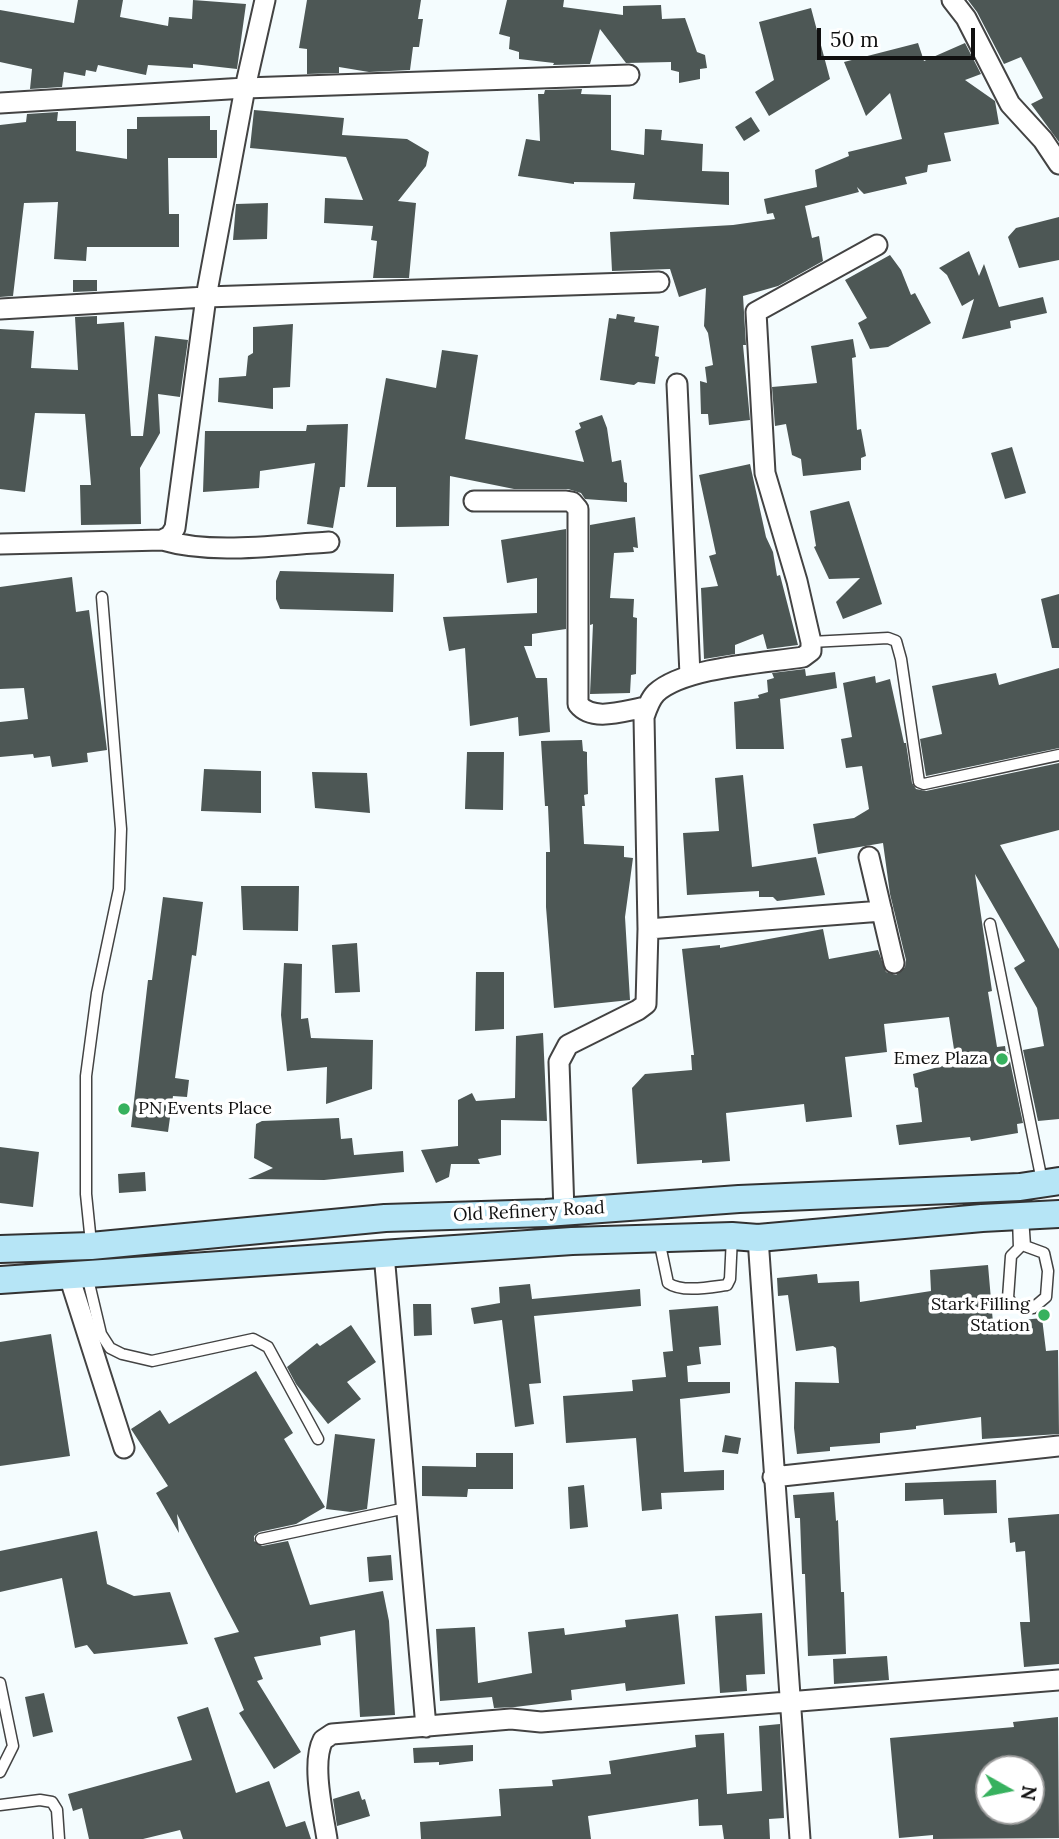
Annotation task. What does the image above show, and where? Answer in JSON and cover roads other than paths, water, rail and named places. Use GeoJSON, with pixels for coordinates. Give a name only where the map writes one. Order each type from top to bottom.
{"type":"FeatureCollection","features":[{"type":"Feature","properties":{"kind":"main road","name":"Old Refinery Road"},"geometry":{"type":"LineString","coordinates":[[0,1249],[91,1247],[385,1218],[564,1212],[739,1199],[1051,1183]]}},
{"type":"Feature","properties":{"kind":"main road","name":"Old Refinery Road"},"geometry":{"type":"LineString","coordinates":[[0,1280],[572,1241],[745,1237],[1059,1214]]}},
{"type":"Feature","properties":{"kind":"street"},"geometry":{"type":"LineString","coordinates":[[162,540],[170,536],[175,528],[206,297],[245,88],[265,0]]}},
{"type":"Feature","properties":{"kind":"street"},"geometry":{"type":"LineString","coordinates":[[952,0],[965,18],[1010,104],[1043,139],[1059,164]]}},
{"type":"Feature","properties":{"kind":"street"},"geometry":{"type":"LineString","coordinates":[[0,103],[245,88],[629,75]]}},
{"type":"Feature","properties":{"kind":"street"},"geometry":{"type":"LineString","coordinates":[[564,1212],[559,1062],[568,1045],[646,1004],[647,707],[654,694],[690,674],[803,657],[811,651],[794,570],[765,473],[756,312],[877,245]]}},
{"type":"Feature","properties":{"kind":"street"},"geometry":{"type":"LineString","coordinates":[[0,309],[206,297],[659,282]]}},
{"type":"Feature","properties":{"kind":"street"},"geometry":{"type":"LineString","coordinates":[[677,384],[690,674]]}},
{"type":"Feature","properties":{"kind":"street"},"geometry":{"type":"LineString","coordinates":[[474,501],[566,501],[572,502],[578,509],[578,704],[593,715],[647,707]]}},
{"type":"Feature","properties":{"kind":"street"},"geometry":{"type":"LineString","coordinates":[[0,544],[162,540],[183,546],[209,547],[329,542]]}},
{"type":"Feature","properties":{"kind":"street"},"geometry":{"type":"LineString","coordinates":[[869,858],[894,963]]}},
{"type":"Feature","properties":{"kind":"street"},"geometry":{"type":"LineString","coordinates":[[648,929],[882,911]]}},
{"type":"Feature","properties":{"kind":"street"},"geometry":{"type":"LineString","coordinates":[[745,1237],[773,1477],[800,1839]]}},
{"type":"Feature","properties":{"kind":"street"},"geometry":{"type":"LineString","coordinates":[[384,1254],[426,1727]]}},
{"type":"Feature","properties":{"kind":"street"},"geometry":{"type":"LineString","coordinates":[[78,1275],[124,1448]]}},
{"type":"Feature","properties":{"kind":"street"},"geometry":{"type":"LineString","coordinates":[[773,1477],[1059,1446]]}},
{"type":"Feature","properties":{"kind":"street"},"geometry":{"type":"LineString","coordinates":[[327,1839],[318,1755],[323,1740],[332,1734],[510,1719],[541,1722],[1059,1680]]}},
{"type":"Feature","properties":{"kind":"lane"},"geometry":{"type":"LineString","coordinates":[[91,1247],[86,1194],[86,1076],[97,993],[119,889],[121,829],[102,597]]}},
{"type":"Feature","properties":{"kind":"lane"},"geometry":{"type":"LineString","coordinates":[[811,642],[888,638],[895,641],[901,659],[919,782],[924,784],[1059,755]]}},
{"type":"Feature","properties":{"kind":"lane"},"geometry":{"type":"LineString","coordinates":[[990,923],[1051,1183]]}},
{"type":"Feature","properties":{"kind":"lane"},"geometry":{"type":"LineString","coordinates":[[1021,1216],[1025,1246],[1044,1253],[1048,1270],[1046,1297],[1041,1304],[1033,1308],[1014,1306],[1007,1298],[1008,1266],[1011,1256],[1019,1248],[1021,1216]]}},
{"type":"Feature","properties":{"kind":"lane"},"geometry":{"type":"LineString","coordinates":[[659,1238],[668,1283],[677,1287],[714,1287],[727,1285],[745,1237]]}},
{"type":"Feature","properties":{"kind":"lane"},"geometry":{"type":"LineString","coordinates":[[78,1275],[101,1334],[110,1348],[122,1354],[152,1361],[253,1339],[261,1342],[268,1347],[318,1439]]}},
{"type":"Feature","properties":{"kind":"lane"},"geometry":{"type":"LineString","coordinates":[[261,1539],[406,1508]]}},
{"type":"Feature","properties":{"kind":"lane"},"geometry":{"type":"LineString","coordinates":[[0,1683],[13,1746],[0,1772]]}},
{"type":"Feature","properties":{"kind":"lane"},"geometry":{"type":"LineString","coordinates":[[0,1805],[40,1800],[52,1802],[57,1810],[59,1839]]}},
{"type":"Feature","properties":{"kind":"place","name":"Emez Plaza"},"geometry":{"type":"Point","coordinates":[1002,1059]}},
{"type":"Feature","properties":{"kind":"place","name":"PN Events Place"},"geometry":{"type":"Point","coordinates":[124,1109]}},
{"type":"Feature","properties":{"kind":"place","name":"Stark Filling Station"},"geometry":{"type":"Point","coordinates":[1044,1315]}}]}
